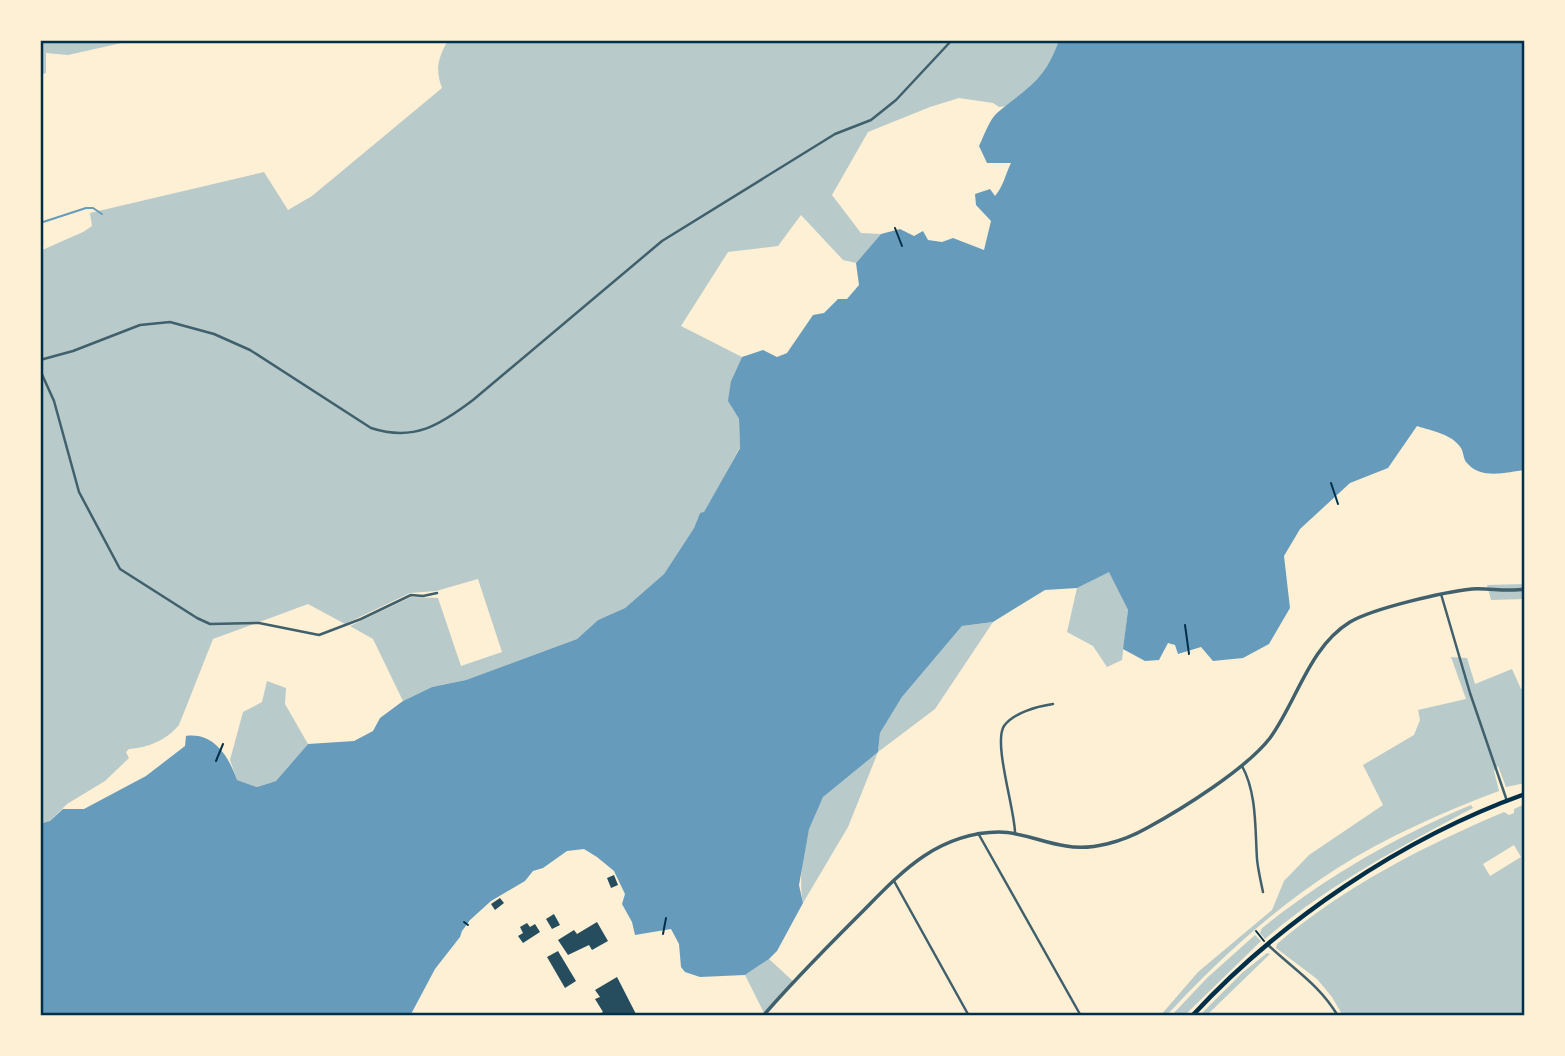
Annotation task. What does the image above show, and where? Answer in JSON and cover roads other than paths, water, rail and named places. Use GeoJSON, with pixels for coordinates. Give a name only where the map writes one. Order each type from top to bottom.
{"type":"FeatureCollection","features":[{"type":"Feature","properties":{"kind":"main road"},"geometry":{"type":"LineString","coordinates":[[1192,1016],[1267,944],[1338,891],[1455,825],[1525,794]]}},
{"type":"Feature","properties":{"kind":"street"},"geometry":{"type":"LineString","coordinates":[[40,360],[73,351],[140,325],[170,323],[214,334],[250,350],[371,428],[386,433],[416,433],[449,418],[473,400],[662,241],[835,134],[871,120],[896,100],[952,40]]}},
{"type":"Feature","properties":{"kind":"street"},"geometry":{"type":"LineString","coordinates":[[40,369],[52,394],[79,492],[120,569],[197,618],[210,624],[259,623],[319,635],[411,595],[437,593]]}},
{"type":"Feature","properties":{"kind":"street"},"geometry":{"type":"LineString","coordinates":[[764,1016],[831,943],[894,881],[925,855],[949,842],[978,834],[1015,833],[1068,847],[1096,846],[1123,838],[1164,818],[1258,753],[1272,735],[1315,660],[1333,636],[1350,622],[1441,594],[1474,589],[1525,589]]}},
{"type":"Feature","properties":{"kind":"street"},"geometry":{"type":"LineString","coordinates":[[1441,594],[1470,693],[1507,801]]}},
{"type":"Feature","properties":{"kind":"street"},"geometry":{"type":"LineString","coordinates":[[1015,833],[1015,820],[1001,749],[1002,732],[1005,725],[1015,717],[1053,704]]}},
{"type":"Feature","properties":{"kind":"street"},"geometry":{"type":"LineString","coordinates":[[1242,766],[1248,777],[1263,892]]}},
{"type":"Feature","properties":{"kind":"street"},"geometry":{"type":"LineString","coordinates":[[978,834],[1080,1016]]}},
{"type":"Feature","properties":{"kind":"street"},"geometry":{"type":"LineString","coordinates":[[894,881],[969,1016]]}},
{"type":"Feature","properties":{"kind":"street"},"geometry":{"type":"LineString","coordinates":[[1267,944],[1312,981],[1329,999],[1338,1016]]}},
{"type":"Feature","properties":{"kind":"water"},"geometry":{"type":"Polygon","coordinates":[[[1059,40],[1525,40],[1525,470],[1495,474],[1479,472],[1467,463],[1461,448],[1452,439],[1417,426],[1388,468],[1350,483],[1300,529],[1284,556],[1290,608],[1269,644],[1243,658],[1213,661],[1201,647],[1178,654],[1175,645],[1168,643],[1159,660],[1145,661],[1123,649],[1128,610],[1109,572],[1077,588],[1045,590],[993,622],[962,626],[902,697],[880,733],[878,752],[823,797],[809,829],[799,885],[803,903],[777,951],[745,975],[700,977],[685,972],[681,967],[679,944],[671,929],[635,935],[632,922],[622,904],[625,894],[614,871],[584,849],[567,851],[543,868],[533,871],[525,881],[491,901],[470,920],[435,969],[410,1016],[40,1016],[40,824],[50,821],[63,809],[84,809],[146,776],[185,746],[186,736],[205,738],[219,748],[230,763],[237,780],[257,787],[276,781],[308,744],[354,741],[373,731],[380,718],[403,701],[432,687],[466,680],[577,639],[598,620],[625,608],[664,574],[694,528],[700,513],[704,512],[740,448],[739,419],[728,401],[731,381],[742,357],[763,350],[777,357],[787,353],[813,315],[824,313],[838,299],[847,299],[859,285],[856,263],[881,234],[900,229],[914,236],[923,231],[928,240],[942,242],[953,238],[984,250],[991,221],[976,205],[975,194],[990,189],[995,196],[1011,163],[987,163],[979,146],[994,116],[1027,89],[1048,65],[1059,40]]]}},
{"type":"Feature","properties":{"kind":"waterway"},"geometry":{"type":"LineString","coordinates":[[40,223],[86,208],[93,208],[102,214]]}}]}
